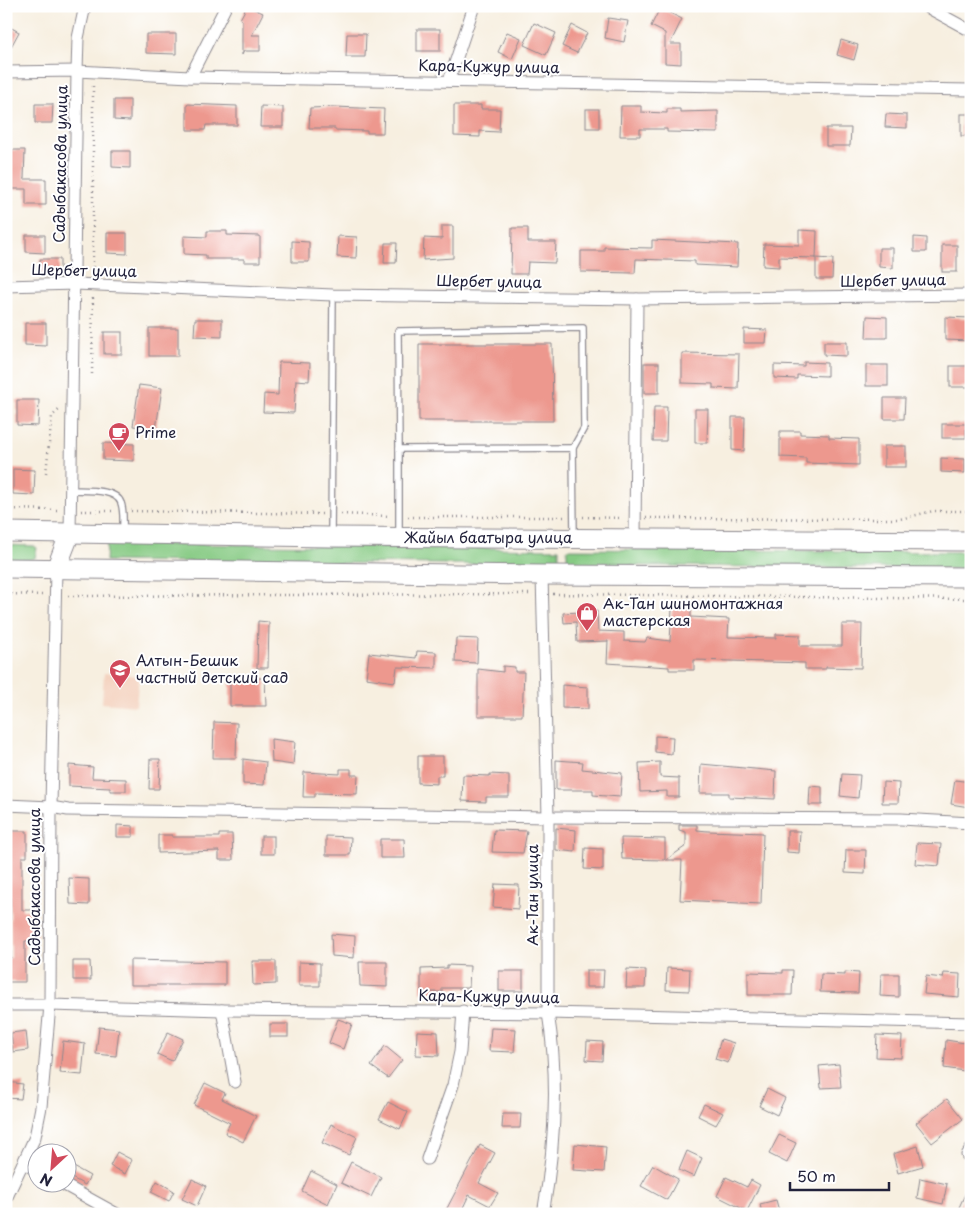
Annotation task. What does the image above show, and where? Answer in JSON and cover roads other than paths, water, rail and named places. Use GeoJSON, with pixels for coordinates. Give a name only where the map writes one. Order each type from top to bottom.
{"type":"FeatureCollection","features":[{"type":"Feature","properties":{"kind":"main road","name":"Жайыл баатыра улица"},"geometry":{"type":"LineString","coordinates":[[6,532],[331,537],[971,541]]}},
{"type":"Feature","properties":{"kind":"main road"},"geometry":{"type":"LineString","coordinates":[[56,569],[70,533]]}},
{"type":"Feature","properties":{"kind":"main road"},"geometry":{"type":"LineString","coordinates":[[6,568],[971,578]]}},
{"type":"Feature","properties":{"kind":"street","name":"Садыбакасова улица"},"geometry":{"type":"LineString","coordinates":[[70,533],[77,71],[78,38],[85,6]]}},
{"type":"Feature","properties":{"kind":"street"},"geometry":{"type":"LineString","coordinates":[[190,77],[226,6]]}},
{"type":"Feature","properties":{"kind":"street"},"geometry":{"type":"LineString","coordinates":[[449,81],[474,6]]}},
{"type":"Feature","properties":{"kind":"street"},"geometry":{"type":"LineString","coordinates":[[925,6],[971,31]]}},
{"type":"Feature","properties":{"kind":"street","name":"Кара-Кужур улица"},"geometry":{"type":"LineString","coordinates":[[6,72],[77,71],[190,77],[971,90]]}},
{"type":"Feature","properties":{"kind":"street","name":"Шербет улица"},"geometry":{"type":"LineString","coordinates":[[6,286],[75,284],[333,295],[637,299],[971,295]]}},
{"type":"Feature","properties":{"kind":"street"},"geometry":{"type":"LineString","coordinates":[[634,539],[637,299]]}},
{"type":"Feature","properties":{"kind":"street","name":"Садыбакасова улица"},"geometry":{"type":"LineString","coordinates":[[6,1199],[35,1137],[41,1107],[50,1004],[51,807],[56,569]]}},
{"type":"Feature","properties":{"kind":"street","name":"Ак-Тан улица"},"geometry":{"type":"LineString","coordinates":[[542,575],[548,817],[548,1013],[552,1033],[555,1095],[550,1174],[543,1214]]}},
{"type":"Feature","properties":{"kind":"street"},"geometry":{"type":"LineString","coordinates":[[6,805],[51,807],[68,810],[548,817],[901,819],[971,823]]}},
{"type":"Feature","properties":{"kind":"street","name":"Кара-Кужур улица"},"geometry":{"type":"LineString","coordinates":[[6,1005],[50,1004],[222,1010],[463,1011],[971,1023]]}},
{"type":"Feature","properties":{"kind":"street"},"geometry":{"type":"LineString","coordinates":[[222,1010],[235,1082]]}},
{"type":"Feature","properties":{"kind":"street"},"geometry":{"type":"LineString","coordinates":[[427,1159],[453,1085],[460,1052],[463,1011]]}},
{"type":"Feature","properties":{"kind":"street"},"geometry":{"type":"LineString","coordinates":[[24,1163],[28,1165]]}},
{"type":"Feature","properties":{"kind":"street"},"geometry":{"type":"LineString","coordinates":[[77,1192],[117,1214]]}},
{"type":"Feature","properties":{"kind":"lane"},"geometry":{"type":"LineString","coordinates":[[331,537],[333,295]]}},
{"type":"Feature","properties":{"kind":"lane"},"geometry":{"type":"LineString","coordinates":[[399,537],[398,331],[583,328],[584,428],[573,448],[574,538]]}},
{"type":"Feature","properties":{"kind":"lane"},"geometry":{"type":"LineString","coordinates":[[400,450],[573,448]]}},
{"type":"Feature","properties":{"kind":"lane"},"geometry":{"type":"LineString","coordinates":[[70,490],[112,493],[118,497],[123,511],[123,534]]}},
{"type":"Feature","properties":{"kind":"place","name":"Prime"},"geometry":{"type":"Point","coordinates":[119,452]}},
{"type":"Feature","properties":{"kind":"place","name":"Ак-Тан шиномонтажная мастерская"},"geometry":{"type":"Point","coordinates":[587,632]}},
{"type":"Feature","properties":{"kind":"place","name":"Алтын-Бешик частный детский сад"},"geometry":{"type":"Point","coordinates":[120,689]}}]}
